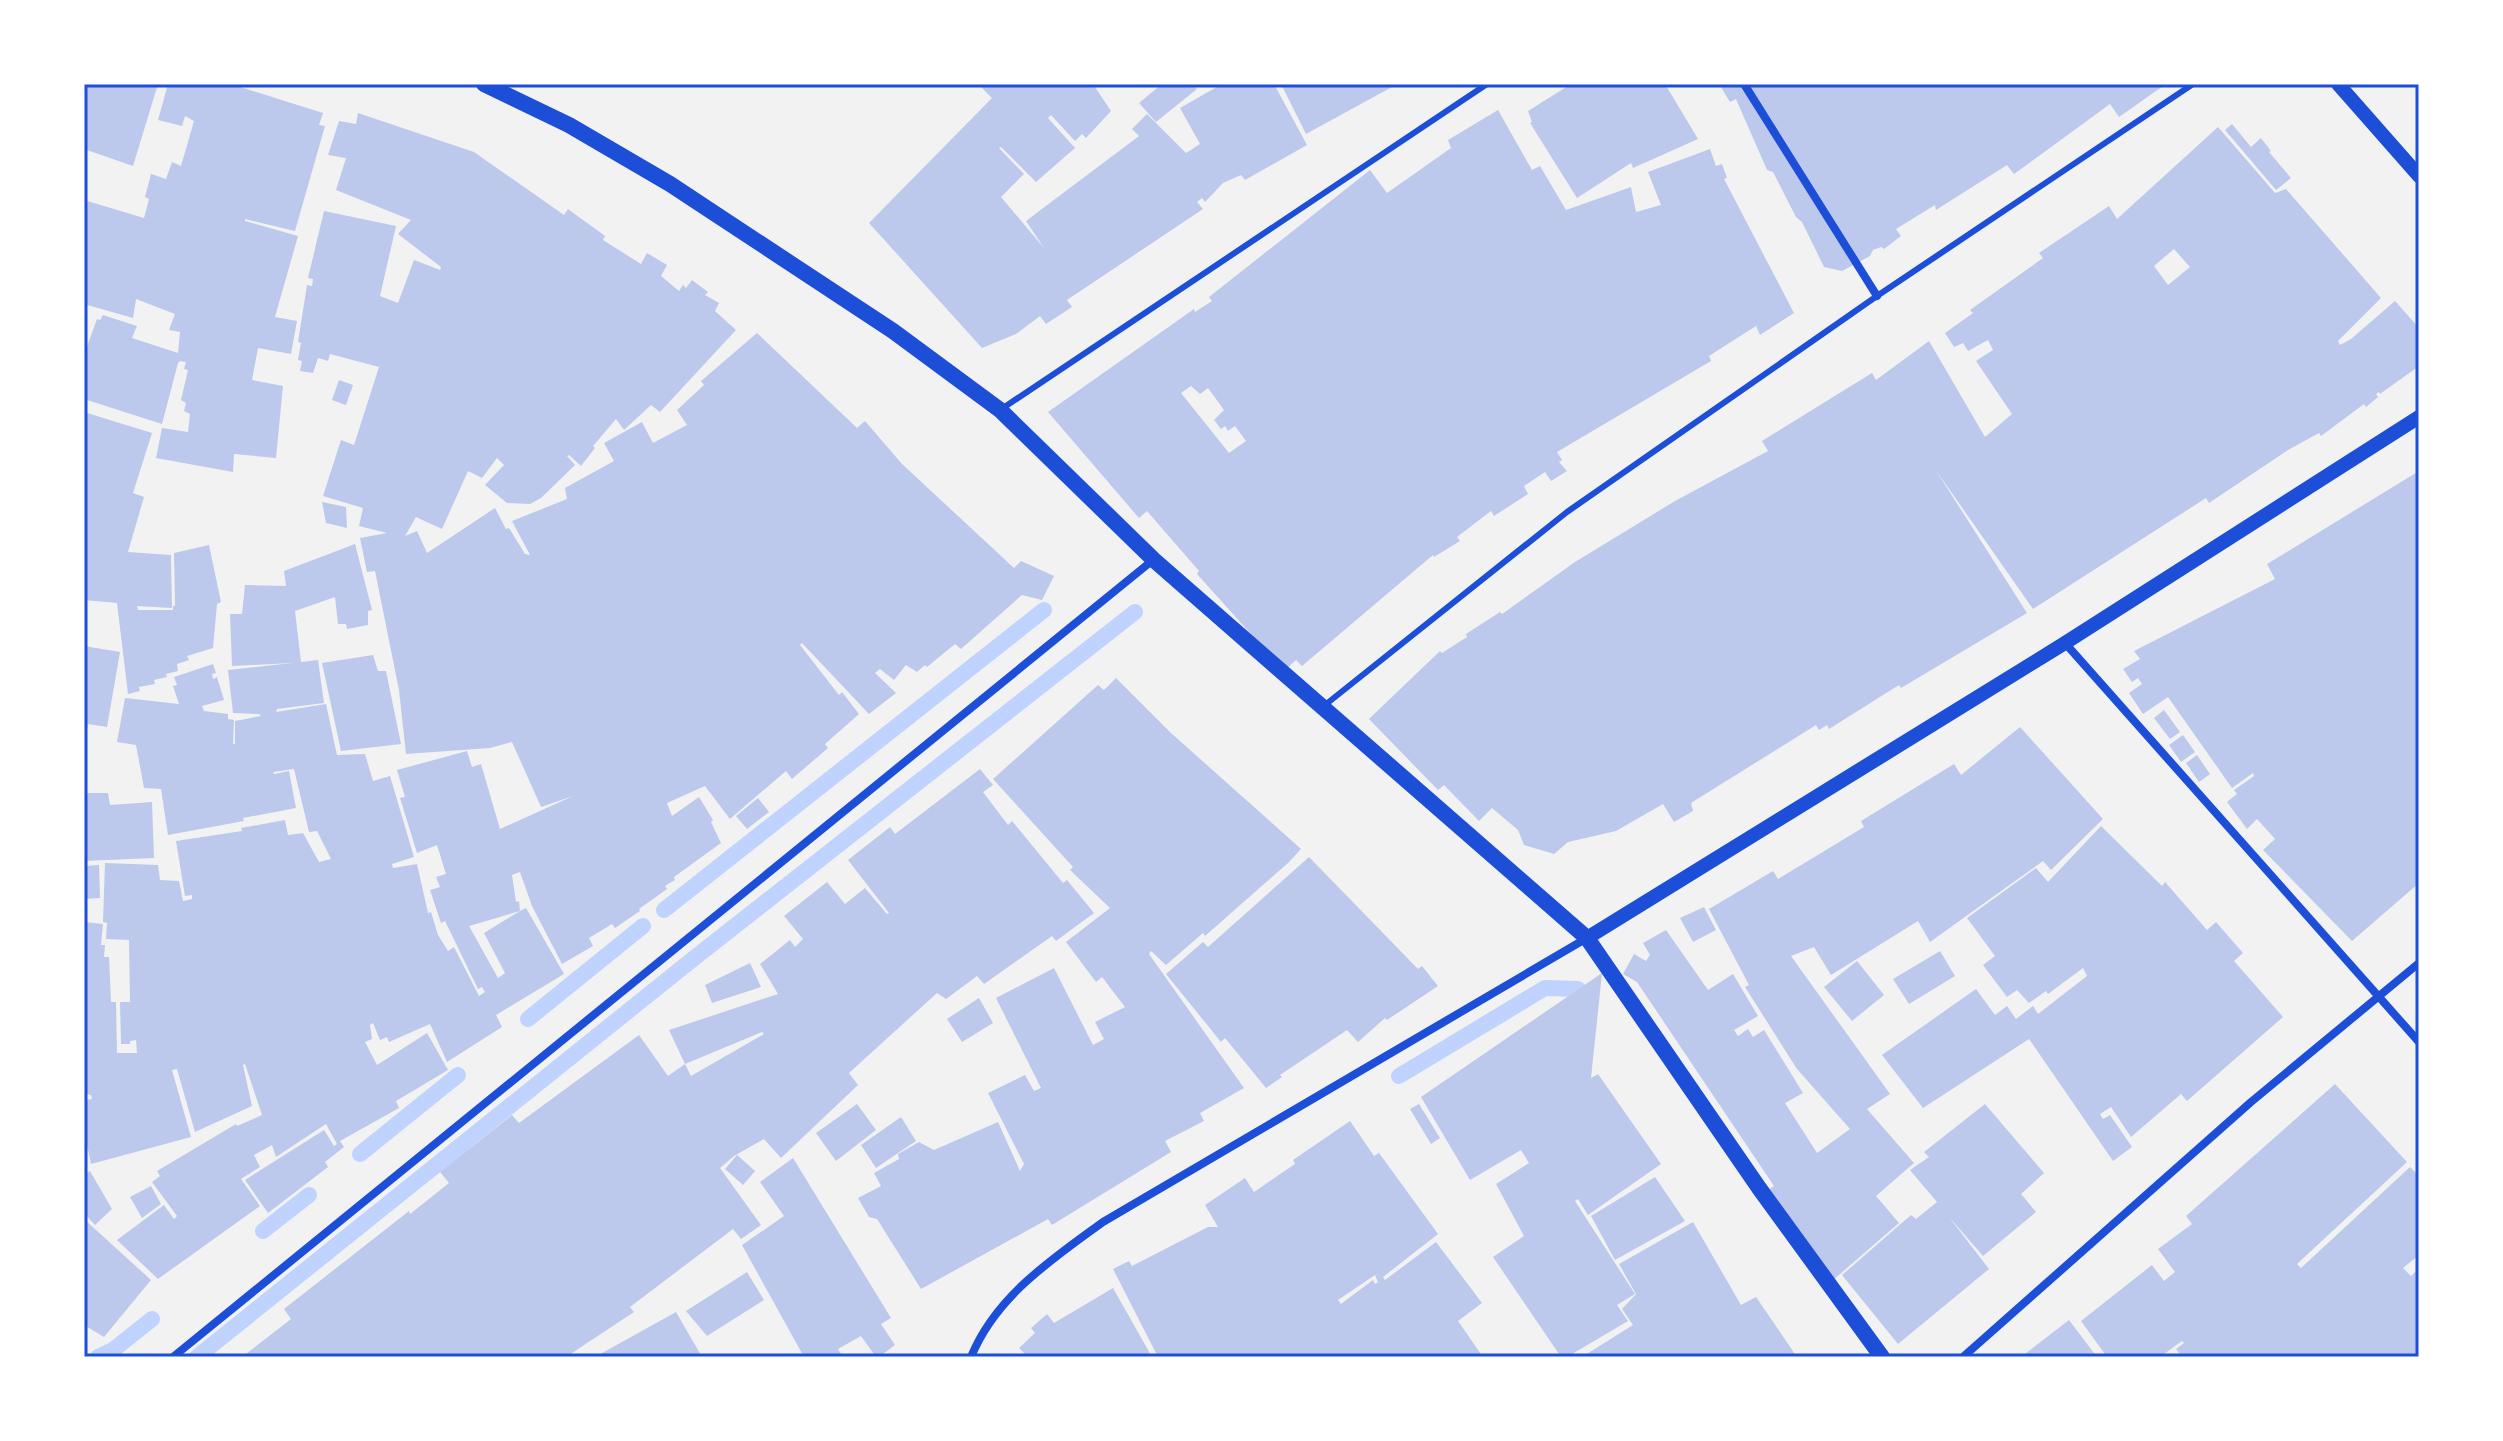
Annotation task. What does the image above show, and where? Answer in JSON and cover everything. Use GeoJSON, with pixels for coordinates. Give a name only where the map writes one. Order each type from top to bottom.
{"type":"FeatureCollection","features":[{"type":"Feature","properties":{"kind":"main road"},"geometry":{"type":"LineString","coordinates":[[484,84],[569,125],[670,184],[893,331],[1000,410],[1154,560],[1587,938],[1759,1188],[1882,1357]]}},
{"type":"Feature","properties":{"kind":"street"},"geometry":{"type":"LineString","coordinates":[[1744,84],[1877,296]]}},
{"type":"Feature","properties":{"kind":"street"},"geometry":{"type":"LineString","coordinates":[[2338,84],[2419,176]]}},
{"type":"Feature","properties":{"kind":"street"},"geometry":{"type":"LineString","coordinates":[[972,1355],[991,1319],[1032,1274],[1103,1222],[1587,938],[2065,643],[2419,417]]}},
{"type":"Feature","properties":{"kind":"street"},"geometry":{"type":"LineString","coordinates":[[173,1357],[1154,560]]}},
{"type":"Feature","properties":{"kind":"street"},"geometry":{"type":"LineString","coordinates":[[2065,643],[2419,1042]]}},
{"type":"Feature","properties":{"kind":"street"},"geometry":{"type":"LineString","coordinates":[[1963,1357],[2251,1102],[2419,963]]}},
{"type":"Feature","properties":{"kind":"lane"},"geometry":{"type":"LineString","coordinates":[[1000,410],[1487,84]]}},
{"type":"Feature","properties":{"kind":"lane"},"geometry":{"type":"LineString","coordinates":[[1323,708],[1567,512],[1877,296],[2193,84]]}},
{"type":"Feature","properties":{"kind":"building"},"geometry":{"type":"Polygon","coordinates":[[[84,84],[158,84],[133,166],[84,149],[84,84]]]}},
{"type":"Feature","properties":{"kind":"building"},"geometry":{"type":"Polygon","coordinates":[[[168,84],[231,84],[323,113],[319,125],[325,126],[295,231],[245,219],[298,236],[275,317],[297,321],[291,354],[258,348],[252,380],[283,386],[276,458],[234,454],[233,472],[156,458],[162,428],[188,432],[190,414],[184,411],[186,403],[181,400],[188,370],[184,369],[186,362],[178,363],[162,424],[84,399],[84,355],[97,319],[100,320],[103,315],[137,326],[132,338],[178,353],[180,332],[169,330],[175,314],[136,299],[133,318],[84,304],[84,200],[144,218],[151,174],[166,179],[172,162],[181,166],[194,121],[185,116],[182,126],[158,120],[168,84]]]}},
{"type":"Feature","properties":{"kind":"building"},"geometry":{"type":"Polygon","coordinates":[[[978,84],[1093,84],[1111,111],[1086,138],[1082,134],[1075,141],[1051,115],[1048,118],[1075,148],[1036,182],[999,148],[1024,174],[1001,197],[1044,248],[1026,221],[1139,136],[1132,129],[1147,114],[1186,153],[1200,144],[1180,108],[1222,84],[1274,84],[1307,145],[1245,180],[1241,175],[1223,183],[1205,202],[1202,198],[1197,202],[1203,209],[1067,300],[1072,307],[1046,324],[1040,316],[1016,334],[982,348],[869,223],[992,98],[978,84]]]}},
{"type":"Feature","properties":{"kind":"building"},"geometry":{"type":"Polygon","coordinates":[[[1162,84],[1192,84],[1197,89],[1156,122],[1139,103],[1162,84]]]}},
{"type":"Feature","properties":{"kind":"building"},"geometry":{"type":"Polygon","coordinates":[[[1281,84],[1391,84],[1392,87],[1306,134],[1281,84]]]}},
{"type":"Feature","properties":{"kind":"building"},"geometry":{"type":"Polygon","coordinates":[[[1571,84],[1665,84],[1698,139],[1633,168],[1631,163],[1577,198],[1530,123],[1528,111],[1571,84]]]}},
{"type":"Feature","properties":{"kind":"building"},"geometry":{"type":"Polygon","coordinates":[[[1719,84],[2166,84],[2119,117],[2110,104],[2014,174],[2007,165],[1936,210],[1935,205],[1896,229],[1901,236],[1884,249],[1873,250],[1870,256],[1842,271],[1824,267],[1773,172],[1767,170],[1736,99],[1730,102],[1719,84]]]}},
{"type":"Feature","properties":{"kind":"building"},"geometry":{"type":"Polygon","coordinates":[[[1498,110],[1532,170],[1540,166],[1566,210],[1631,187],[1636,212],[1661,205],[1648,172],[1710,149],[1716,166],[1722,164],[1727,178],[1724,179],[1794,313],[1760,335],[1756,326],[1709,356],[1711,361],[1557,452],[1562,460],[1559,462],[1567,471],[1551,481],[1545,472],[1524,486],[1528,494],[1494,516],[1491,511],[1457,537],[1460,541],[1433,555],[1302,666],[1296,660],[1284,671],[1197,574],[1199,571],[1147,511],[1139,518],[1048,412],[1194,309],[1195,312],[1212,301],[1209,297],[1370,170],[1387,193],[1451,148],[1448,140],[1498,110]],[[1191,386],[1181,393],[1229,453],[1246,441],[1235,426],[1228,431],[1225,426],[1221,429],[1214,420],[1224,410],[1208,388],[1200,394],[1191,386]]]}},
{"type":"Feature","properties":{"kind":"building"},"geometry":{"type":"Polygon","coordinates":[[[358,113],[474,152],[564,215],[568,209],[605,236],[603,240],[641,264],[647,253],[667,265],[661,276],[679,291],[692,280],[708,292],[705,295],[719,303],[715,311],[736,330],[660,412],[651,405],[624,430],[616,419],[581,466],[567,456],[575,465],[541,498],[530,504],[507,503],[485,485],[504,465],[497,458],[482,478],[468,471],[442,529],[416,517],[405,536],[417,531],[427,553],[495,508],[506,529],[509,528],[525,554],[530,555],[512,521],[567,499],[565,488],[614,461],[604,443],[642,422],[653,443],[687,425],[677,410],[704,385],[701,381],[757,333],[857,428],[865,421],[902,464],[1014,568],[1021,561],[1054,576],[1042,600],[1022,595],[961,649],[955,644],[917,672],[906,665],[894,680],[880,669],[875,673],[896,693],[869,714],[802,643],[800,645],[839,695],[842,692],[859,714],[825,744],[828,748],[792,779],[786,771],[730,819],[705,786],[667,803],[672,816],[699,797],[713,820],[711,822],[721,843],[674,877],[675,880],[665,886],[667,889],[640,911],[615,928],[612,924],[589,938],[593,946],[562,964],[532,906],[520,872],[512,875],[520,911],[526,908],[564,974],[496,1015],[502,1027],[447,1062],[430,1024],[389,1042],[387,1037],[380,1040],[373,1023],[370,1025],[372,1039],[365,1042],[377,1065],[427,1033],[448,1070],[396,1101],[399,1108],[340,1141],[344,1147],[325,1162],[328,1167],[268,1213],[245,1180],[324,1130],[334,1146],[337,1144],[326,1124],[276,1157],[272,1145],[254,1155],[260,1167],[241,1179],[260,1206],[158,1279],[117,1240],[164,1205],[174,1219],[177,1216],[152,1182],[160,1176],[157,1171],[236,1124],[262,1115],[245,1064],[252,1106],[195,1132],[177,1069],[172,1070],[191,1137],[91,1164],[84,1131],[84,1100],[92,1099],[91,1095],[84,1094],[84,922],[103,924],[101,945],[105,945],[104,957],[109,957],[111,1002],[116,1002],[117,1053],[137,1053],[136,1040],[121,1044],[120,1002],[130,1002],[129,940],[106,939],[107,923],[103,922],[105,863],[158,865],[160,880],[179,881],[183,901],[192,899],[192,895],[185,896],[176,841],[242,831],[241,828],[285,820],[288,835],[303,833],[319,862],[331,859],[317,831],[309,832],[294,769],[273,772],[289,771],[296,808],[168,835],[161,789],[144,788],[136,745],[117,742],[125,698],[179,704],[173,686],[177,685],[174,677],[213,664],[216,673],[212,674],[213,679],[217,677],[224,700],[202,706],[204,711],[228,714],[228,719],[234,720],[235,744],[235,721],[261,716],[233,713],[228,670],[292,663],[232,666],[230,614],[242,614],[245,585],[286,586],[284,571],[355,544],[372,610],[368,611],[368,625],[347,629],[346,624],[338,624],[335,597],[295,611],[301,662],[318,660],[324,703],[277,709],[276,712],[326,704],[337,755],[365,754],[373,781],[390,776],[414,857],[392,864],[393,868],[417,864],[428,913],[431,912],[438,935],[448,951],[454,947],[479,996],[485,992],[482,987],[478,989],[445,921],[441,923],[430,890],[440,887],[436,877],[446,874],[437,845],[417,853],[400,798],[405,797],[397,770],[467,751],[472,767],[481,764],[500,829],[573,796],[541,807],[512,742],[490,748],[406,754],[399,690],[375,571],[367,572],[360,538],[387,533],[359,526],[363,508],[323,496],[341,440],[354,445],[379,367],[330,354],[328,361],[318,358],[313,373],[300,371],[302,361],[298,360],[307,285],[312,286],[313,279],[308,278],[324,211],[396,226],[380,296],[398,303],[414,260],[440,270],[441,267],[398,234],[411,220],[336,190],[346,158],[328,155],[339,121],[356,124],[358,113]],[[520,911],[469,926],[498,978],[505,973],[484,933],[520,911]]]}},
{"type":"Feature","properties":{"kind":"building"},"geometry":{"type":"Polygon","coordinates":[[[2232,124],[2251,147],[2261,138],[2291,178],[2276,190],[2225,130],[2232,124]]]}},
{"type":"Feature","properties":{"kind":"building"},"geometry":{"type":"Polygon","coordinates":[[[2218,127],[2275,193],[2286,189],[2381,298],[2338,341],[2340,345],[2395,301],[2419,328],[2419,366],[2376,394],[2378,397],[2366,407],[2364,404],[2321,436],[2319,433],[2288,450],[2209,503],[2206,498],[2033,609],[1935,469],[2027,613],[1901,688],[1899,685],[1829,729],[1827,725],[1819,730],[1816,725],[1691,803],[1693,811],[1674,822],[1663,804],[1616,831],[1568,842],[1554,854],[1524,845],[1518,830],[1492,808],[1479,821],[1444,785],[1438,790],[1369,719],[1440,651],[1442,653],[1575,562],[1675,501],[1768,451],[1762,441],[1872,373],[1876,380],[1929,341],[1985,437],[2012,414],[1976,361],[1993,350],[1988,340],[1968,351],[1963,343],[1954,347],[1945,333],[1973,313],[1970,310],[2043,258],[2039,253],[2109,206],[2117,219],[2218,127]],[[2174,249],[2154,266],[2168,285],[2190,267],[2174,249]]]}},
{"type":"Feature","properties":{"kind":"building"},"geometry":{"type":"Polygon","coordinates":[[[339,380],[353,385],[346,405],[332,400],[339,380]]]}},
{"type":"Feature","properties":{"kind":"building"},"geometry":{"type":"Polygon","coordinates":[[[84,412],[152,433],[133,493],[144,497],[128,552],[171,555],[172,608],[137,606],[138,610],[173,610],[174,553],[209,545],[221,602],[217,604],[213,648],[187,656],[189,660],[177,664],[178,671],[128,694],[117,603],[84,600],[84,412]]]}},
{"type":"Feature","properties":{"kind":"building"},"geometry":{"type":"Polygon","coordinates":[[[2419,471],[2419,883],[2352,941],[2263,850],[2275,839],[2257,819],[2247,829],[2227,802],[2237,794],[2234,790],[2254,776],[2253,773],[2232,788],[2168,697],[2143,714],[2129,693],[2142,684],[2138,678],[2132,682],[2123,669],[2140,659],[2134,651],[2275,579],[2267,564],[2419,471]]]}},
{"type":"Feature","properties":{"kind":"building"},"geometry":{"type":"Polygon","coordinates":[[[322,502],[346,507],[347,528],[326,523],[322,502]]]}},
{"type":"Feature","properties":{"kind":"building"},"geometry":{"type":"Polygon","coordinates":[[[84,646],[120,652],[107,727],[88,724],[87,730],[84,729],[84,646]]]}},
{"type":"Feature","properties":{"kind":"building"},"geometry":{"type":"Polygon","coordinates":[[[373,655],[378,671],[386,671],[401,744],[341,751],[322,663],[373,655]]]}},
{"type":"Feature","properties":{"kind":"building"},"geometry":{"type":"Polygon","coordinates":[[[1116,678],[1171,733],[1301,849],[1205,936],[1203,933],[1166,965],[1151,951],[1149,954],[1244,1088],[1200,1113],[1204,1121],[1165,1141],[1171,1152],[1052,1225],[1048,1219],[921,1289],[877,1219],[869,1217],[858,1198],[881,1186],[874,1173],[899,1159],[898,1154],[919,1142],[934,1150],[998,1122],[1020,1171],[1024,1164],[988,1093],[1025,1075],[1034,1091],[1041,1088],[996,998],[1054,968],[1093,1045],[1104,1039],[1095,1022],[1125,1007],[1102,977],[1096,982],[1066,942],[1110,908],[1070,870],[1073,867],[993,779],[1098,685],[1104,690],[1116,678]]]}},
{"type":"Feature","properties":{"kind":"building"},"geometry":{"type":"Polygon","coordinates":[[[2164,710],[2180,732],[2170,739],[2154,718],[2164,710]]]}},
{"type":"Feature","properties":{"kind":"building"},"geometry":{"type":"Polygon","coordinates":[[[2020,727],[2103,819],[2051,870],[2043,861],[1930,942],[1918,921],[1831,975],[1814,947],[1791,956],[1890,1094],[1867,1109],[1914,1163],[1876,1196],[1899,1223],[1832,1281],[1766,1192],[1774,1186],[1637,982],[1623,974],[1634,954],[1646,961],[1650,955],[1643,943],[1666,930],[1708,990],[1733,974],[1758,1016],[1734,1030],[1738,1036],[1748,1029],[1753,1037],[1764,1030],[1803,1093],[1785,1103],[1817,1153],[1850,1129],[1797,1069],[1745,987],[1749,985],[1709,909],[1773,871],[1778,879],[1864,827],[1861,821],[1954,764],[1961,775],[2020,727]]]}},
{"type":"Feature","properties":{"kind":"building"},"geometry":{"type":"Polygon","coordinates":[[[2183,735],[2195,752],[2181,762],[2169,745],[2183,735]]]}},
{"type":"Feature","properties":{"kind":"building"},"geometry":{"type":"Polygon","coordinates":[[[2197,755],[2210,774],[2199,782],[2186,763],[2197,755]]]}},
{"type":"Feature","properties":{"kind":"building"},"geometry":{"type":"Polygon","coordinates":[[[980,769],[993,785],[983,792],[1008,825],[1012,821],[1063,883],[1067,880],[1094,913],[1056,941],[1052,936],[984,984],[977,976],[946,999],[937,993],[849,1073],[858,1085],[781,1158],[764,1139],[734,1156],[720,1168],[761,1225],[741,1239],[733,1229],[630,1307],[634,1312],[566,1357],[242,1357],[291,1319],[284,1309],[449,1183],[440,1172],[512,1115],[519,1123],[639,1035],[668,1076],[685,1064],[669,1030],[778,994],[760,964],[790,940],[795,947],[803,939],[784,916],[827,882],[845,904],[865,888],[889,913],[848,860],[890,827],[895,834],[980,769]],[[762,1032],[685,1064],[691,1076],[764,1034],[762,1032]]]}},
{"type":"Feature","properties":{"kind":"building"},"geometry":{"type":"Polygon","coordinates":[[[84,793],[108,793],[110,805],[152,802],[154,858],[84,861],[84,793]]]}},
{"type":"Feature","properties":{"kind":"building"},"geometry":{"type":"Polygon","coordinates":[[[758,798],[769,812],[747,829],[736,816],[758,798]]]}},
{"type":"Feature","properties":{"kind":"building"},"geometry":{"type":"Polygon","coordinates":[[[2101,826],[2162,886],[2165,882],[2207,930],[2216,922],[2243,953],[2234,961],[2283,1017],[2187,1101],[2181,1094],[2131,1137],[2111,1107],[2100,1114],[2103,1119],[2110,1115],[2132,1147],[2113,1161],[2029,1039],[1923,1108],[1882,1055],[1976,989],[1995,1015],[2007,1006],[2016,1019],[2033,1006],[2038,1014],[2087,976],[2083,968],[2048,994],[2046,991],[2029,1003],[2017,990],[2007,997],[1983,965],[1995,956],[1967,918],[2036,868],[2048,882],[2101,826]]]}},
{"type":"Feature","properties":{"kind":"building"},"geometry":{"type":"Polygon","coordinates":[[[1309,857],[1418,969],[1422,966],[1438,986],[1387,1020],[1385,1018],[1358,1042],[1347,1030],[1280,1075],[1282,1077],[1266,1088],[1225,1038],[1221,1042],[1166,974],[1203,942],[1208,947],[1309,857]]]}},
{"type":"Feature","properties":{"kind":"building"},"geometry":{"type":"Polygon","coordinates":[[[99,865],[100,898],[84,899],[84,866],[99,865]]]}},
{"type":"Feature","properties":{"kind":"building"},"geometry":{"type":"Polygon","coordinates":[[[1704,907],[1716,930],[1693,942],[1680,918],[1704,907]]]}},
{"type":"Feature","properties":{"kind":"building"},"geometry":{"type":"Polygon","coordinates":[[[1940,951],[1955,976],[1909,1004],[1893,979],[1940,951]]]}},
{"type":"Feature","properties":{"kind":"building"},"geometry":{"type":"Polygon","coordinates":[[[1857,961],[1884,995],[1852,1021],[1824,987],[1857,961]]]}},
{"type":"Feature","properties":{"kind":"building"},"geometry":{"type":"Polygon","coordinates":[[[750,963],[761,987],[712,1003],[705,985],[750,963]]]}},
{"type":"Feature","properties":{"kind":"building"},"geometry":{"type":"Polygon","coordinates":[[[1602,973],[1591,1078],[1598,1074],[1661,1164],[1588,1215],[1578,1199],[1575,1201],[1635,1294],[1617,1305],[1628,1321],[1567,1357],[1561,1357],[1493,1257],[1524,1236],[1496,1184],[1529,1163],[1521,1150],[1470,1180],[1421,1097],[1602,973]]]}},
{"type":"Feature","properties":{"kind":"building"},"geometry":{"type":"Polygon","coordinates":[[[979,998],[993,1023],[962,1042],[947,1019],[979,998]]]}},
{"type":"Feature","properties":{"kind":"building"},"geometry":{"type":"Polygon","coordinates":[[[2335,1084],[2407,1162],[2297,1264],[2301,1268],[2410,1167],[2419,1176],[2419,1255],[2403,1268],[2411,1276],[2419,1268],[2419,1357],[2182,1357],[2176,1349],[2184,1343],[2182,1341],[2160,1357],[2107,1357],[2081,1321],[2152,1265],[2164,1281],[2175,1272],[2158,1249],[2192,1224],[2186,1216],[2335,1084]]]}},
{"type":"Feature","properties":{"kind":"building"},"geometry":{"type":"Polygon","coordinates":[[[857,1104],[876,1130],[836,1161],[816,1133],[857,1104]]]}},
{"type":"Feature","properties":{"kind":"building"},"geometry":{"type":"Polygon","coordinates":[[[1419,1104],[1440,1138],[1431,1144],[1410,1109],[1419,1104]]]}},
{"type":"Feature","properties":{"kind":"building"},"geometry":{"type":"Polygon","coordinates":[[[1985,1104],[2044,1173],[2021,1194],[2036,1212],[1983,1256],[1949,1217],[1989,1269],[1898,1344],[1842,1275],[1911,1215],[1916,1219],[1937,1202],[1910,1170],[1929,1157],[1924,1152],[1985,1104]]]}},
{"type":"Feature","properties":{"kind":"building"},"geometry":{"type":"Polygon","coordinates":[[[901,1117],[916,1141],[876,1168],[861,1145],[901,1117]]]}},
{"type":"Feature","properties":{"kind":"building"},"geometry":{"type":"Polygon","coordinates":[[[1350,1121],[1374,1156],[1379,1153],[1438,1234],[1383,1277],[1385,1280],[1436,1242],[1482,1303],[1458,1321],[1483,1357],[1158,1357],[1113,1269],[1129,1261],[1132,1266],[1208,1227],[1218,1227],[1205,1205],[1245,1178],[1254,1192],[1295,1164],[1293,1160],[1350,1121]],[[1375,1275],[1338,1300],[1341,1304],[1373,1280],[1375,1284],[1378,1282],[1375,1275]]]}},
{"type":"Feature","properties":{"kind":"building"},"geometry":{"type":"Polygon","coordinates":[[[737,1155],[755,1171],[743,1185],[725,1169],[737,1155]]]}},
{"type":"Feature","properties":{"kind":"building"},"geometry":{"type":"Polygon","coordinates":[[[793,1158],[891,1318],[881,1324],[895,1345],[879,1357],[861,1336],[838,1349],[843,1357],[804,1357],[742,1245],[784,1216],[760,1182],[793,1158]]]}},
{"type":"Feature","properties":{"kind":"building"},"geometry":{"type":"Polygon","coordinates":[[[90,1171],[112,1209],[95,1225],[84,1213],[84,1175],[90,1171]]]}},
{"type":"Feature","properties":{"kind":"building"},"geometry":{"type":"Polygon","coordinates":[[[1655,1177],[1685,1221],[1615,1260],[1591,1216],[1655,1177]]]}},
{"type":"Feature","properties":{"kind":"building"},"geometry":{"type":"Polygon","coordinates":[[[151,1186],[161,1204],[142,1218],[130,1197],[151,1186]]]}},
{"type":"Feature","properties":{"kind":"building"},"geometry":{"type":"Polygon","coordinates":[[[84,1219],[151,1280],[104,1337],[84,1325],[84,1219]]]}},
{"type":"Feature","properties":{"kind":"building"},"geometry":{"type":"Polygon","coordinates":[[[1693,1222],[1741,1305],[1756,1297],[1797,1357],[1582,1357],[1633,1325],[1622,1309],[1636,1294],[1619,1264],[1693,1222]]]}},
{"type":"Feature","properties":{"kind":"building"},"geometry":{"type":"Polygon","coordinates":[[[747,1272],[764,1300],[707,1336],[686,1311],[747,1272]]]}},
{"type":"Feature","properties":{"kind":"building"},"geometry":{"type":"Polygon","coordinates":[[[1113,1288],[1152,1357],[1028,1357],[1019,1348],[1035,1333],[1031,1328],[1047,1314],[1054,1323],[1113,1288]]]}},
{"type":"Feature","properties":{"kind":"building"},"geometry":{"type":"Polygon","coordinates":[[[676,1312],[702,1357],[595,1357],[676,1312]]]}},
{"type":"Feature","properties":{"kind":"building"},"geometry":{"type":"Polygon","coordinates":[[[2069,1320],[2097,1357],[2021,1357],[2069,1320]]]}},
{"type":"Feature","properties":{"kind":"waterway"},"geometry":{"type":"LineString","coordinates":[[664,910],[1044,610]]}},
{"type":"Feature","properties":{"kind":"waterway"},"geometry":{"type":"LineString","coordinates":[[197,1357],[693,959],[1135,612]]}},
{"type":"Feature","properties":{"kind":"waterway"},"geometry":{"type":"LineString","coordinates":[[528,1019],[643,926]]}},
{"type":"Feature","properties":{"kind":"waterway"},"geometry":{"type":"LineString","coordinates":[[1399,1076],[1545,988],[1578,989]]}},
{"type":"Feature","properties":{"kind":"waterway"},"geometry":{"type":"LineString","coordinates":[[360,1154],[458,1075]]}},
{"type":"Feature","properties":{"kind":"waterway"},"geometry":{"type":"LineString","coordinates":[[263,1231],[309,1195]]}},
{"type":"Feature","properties":{"kind":"waterway"},"geometry":{"type":"LineString","coordinates":[[98,1357],[113,1350],[152,1319]]}}]}
